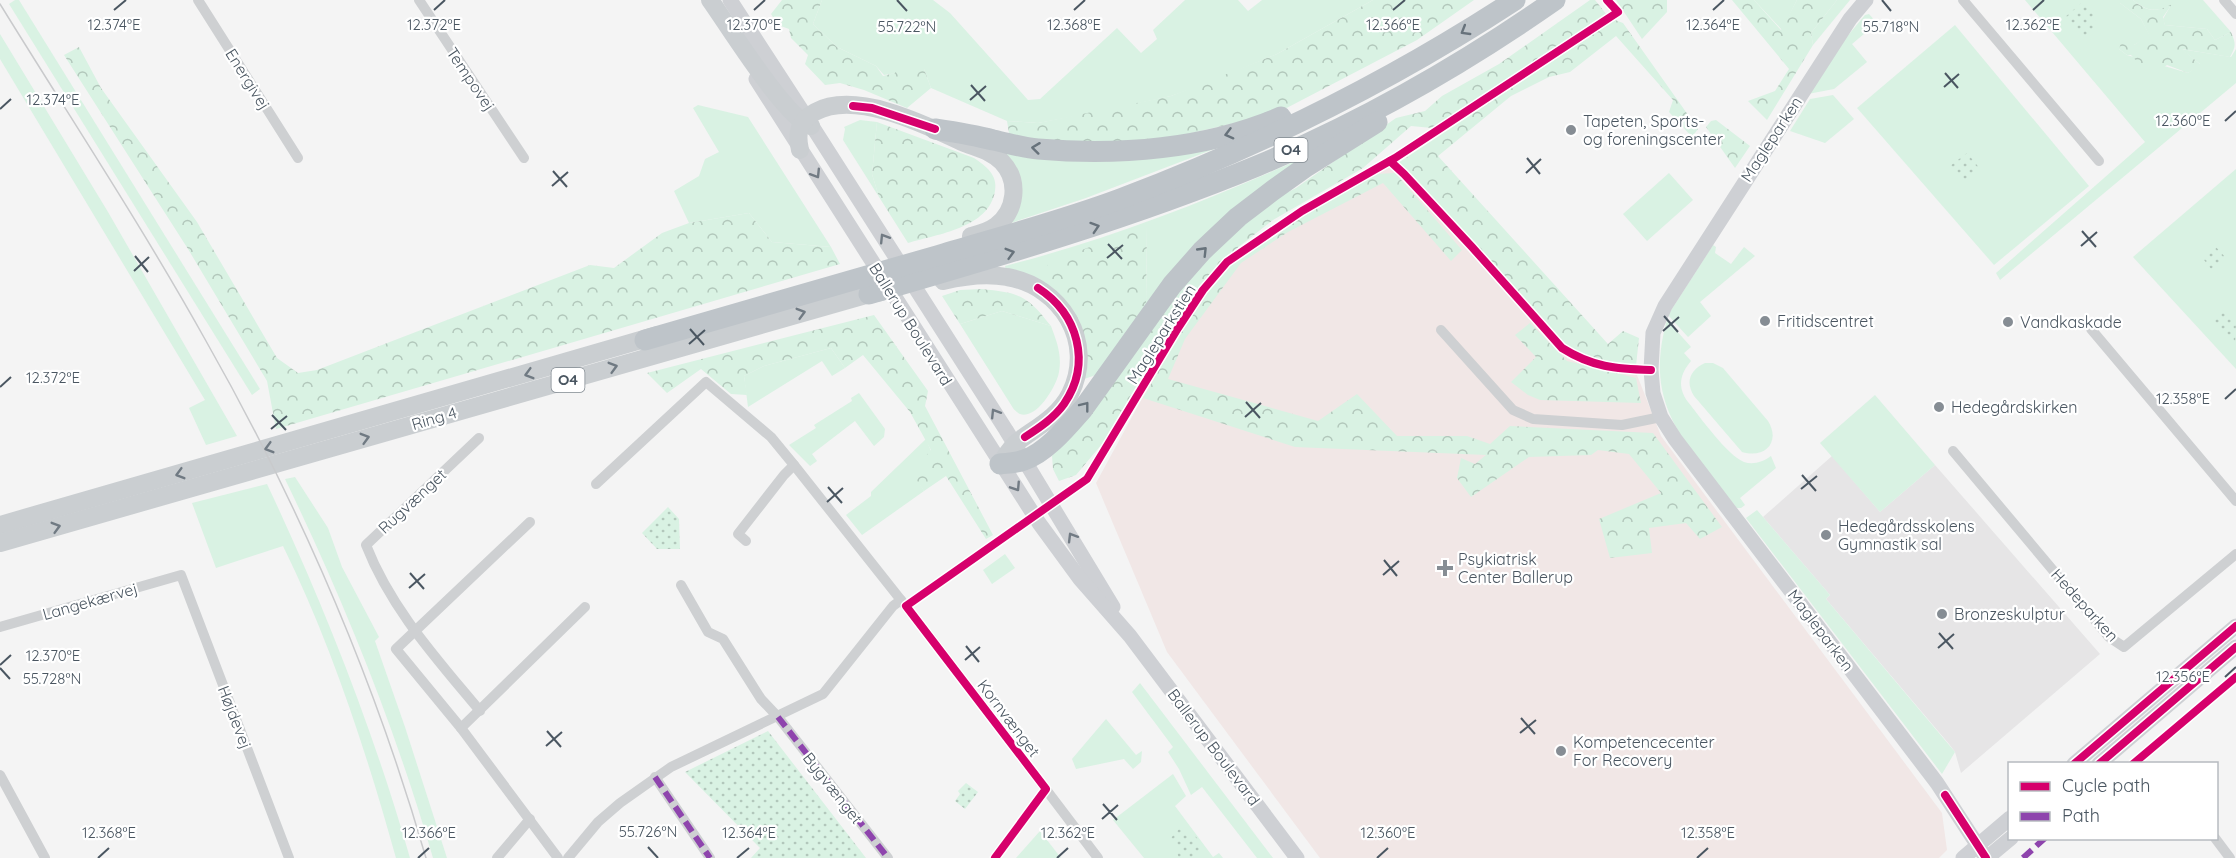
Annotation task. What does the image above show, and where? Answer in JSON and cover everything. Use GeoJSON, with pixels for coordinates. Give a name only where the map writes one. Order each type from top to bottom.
{"type":"FeatureCollection","features":[{"type":"Feature","properties":{"kind":"highway","name":"O4"},"geometry":{"type":"LineString","coordinates":[[934,266],[1164,181],[1249,146],[1402,68],[1515,0]]}},
{"type":"Feature","properties":{"kind":"highway","name":"O4"},"geometry":{"type":"LineString","coordinates":[[645,340],[934,266],[1039,245],[1109,222],[1259,165],[1335,130],[1407,92],[1525,21],[1555,0]]}},
{"type":"Feature","properties":{"kind":"highway"},"geometry":{"type":"LineString","coordinates":[[1000,464],[1020,452],[1044,447],[1068,427],[1172,285],[1202,250],[1238,217],[1307,166],[1374,124],[1451,81],[1479,61],[1525,21]]}},
{"type":"Feature","properties":{"kind":"highway"},"geometry":{"type":"LineString","coordinates":[[935,129],[970,134],[1036,149],[1118,152],[1201,141],[1266,123],[1402,68]]}},
{"type":"Feature","properties":{"kind":"main road"},"geometry":{"type":"LineString","coordinates":[[708,0],[781,102],[807,121]]}},
{"type":"Feature","properties":{"kind":"main road"},"geometry":{"type":"LineString","coordinates":[[800,150],[798,133],[807,121],[836,104],[872,108],[935,129],[983,150],[1003,162],[1010,173],[1014,198],[1003,220],[934,266]]}},
{"type":"Feature","properties":{"kind":"main road"},"geometry":{"type":"LineString","coordinates":[[934,266],[972,276],[1006,276],[1016,279],[1055,300],[1071,321],[1079,349],[1079,364],[1071,392],[1054,416],[1020,452]]}},
{"type":"Feature","properties":{"kind":"main road","name":"Ring 4"},"geometry":{"type":"LineString","coordinates":[[0,543],[240,466],[856,286]]}},
{"type":"Feature","properties":{"kind":"main road","name":"Ring 4"},"geometry":{"type":"LineString","coordinates":[[306,447],[645,340]]}},
{"type":"Feature","properties":{"kind":"main road","name":"Ring 4"},"geometry":{"type":"LineString","coordinates":[[0,525],[240,466]]}},
{"type":"Feature","properties":{"kind":"street","name":"Energivej"},"geometry":{"type":"LineString","coordinates":[[198,0],[298,158]]}},
{"type":"Feature","properties":{"kind":"street","name":"Tempovej"},"geometry":{"type":"LineString","coordinates":[[419,0],[524,158]]}},
{"type":"Feature","properties":{"kind":"street","name":"Ballerup Boulevard"},"geometry":{"type":"LineString","coordinates":[[708,0],[800,150],[1000,464],[1080,579],[1130,636],[1297,858]]}},
{"type":"Feature","properties":{"kind":"street","name":"Ballerup Boulevard"},"geometry":{"type":"LineString","coordinates":[[730,0],[1020,452],[1130,636]]}},
{"type":"Feature","properties":{"kind":"street","name":"Magleparken"},"geometry":{"type":"LineString","coordinates":[[1866,0],[1850,19],[1764,149],[1665,306],[1653,333],[1651,370],[1653,393],[1661,417],[1675,439],[1937,783],[1984,854]]}},
{"type":"Feature","properties":{"kind":"street"},"geometry":{"type":"LineString","coordinates":[[1963,0],[2099,161]]}},
{"type":"Feature","properties":{"kind":"street"},"geometry":{"type":"LineString","coordinates":[[2224,0],[2236,14]]}},
{"type":"Feature","properties":{"kind":"street"},"geometry":{"type":"LineString","coordinates":[[2091,329],[2234,494]]}},
{"type":"Feature","properties":{"kind":"street"},"geometry":{"type":"LineString","coordinates":[[1441,330],[1513,410],[1533,419],[1622,425],[1661,417]]}},
{"type":"Feature","properties":{"kind":"street","name":"Kornvænget"},"geometry":{"type":"LineString","coordinates":[[596,484],[706,382],[771,437],[901,600],[1098,858]]}},
{"type":"Feature","properties":{"kind":"street","name":"Rugvænget"},"geometry":{"type":"LineString","coordinates":[[479,438],[366,545],[392,600],[415,632],[480,711]]}},
{"type":"Feature","properties":{"kind":"street","name":"Hedeparken"},"geometry":{"type":"LineString","coordinates":[[1953,451],[2109,637],[2124,647],[2236,554]]}},
{"type":"Feature","properties":{"kind":"street"},"geometry":{"type":"LineString","coordinates":[[746,541],[738,534],[794,465]]}},
{"type":"Feature","properties":{"kind":"street"},"geometry":{"type":"LineString","coordinates":[[530,522],[396,649],[462,728],[558,858]]}},
{"type":"Feature","properties":{"kind":"street","name":"Langekærvej"},"geometry":{"type":"LineString","coordinates":[[0,627],[181,575]]}},
{"type":"Feature","properties":{"kind":"street","name":"Højdevej"},"geometry":{"type":"LineString","coordinates":[[181,575],[289,858]]}},
{"type":"Feature","properties":{"kind":"street","name":"Bygvænget"},"geometry":{"type":"LineString","coordinates":[[681,585],[708,632],[723,639],[760,699],[778,717],[888,858]]}},
{"type":"Feature","properties":{"kind":"street"},"geometry":{"type":"LineString","coordinates":[[568,858],[598,822],[655,777],[671,767],[823,694],[893,606],[901,600]]}},
{"type":"Feature","properties":{"kind":"street"},"geometry":{"type":"LineString","coordinates":[[462,728],[585,607]]}},
{"type":"Feature","properties":{"kind":"street"},"geometry":{"type":"LineString","coordinates":[[2076,762],[2236,626]]}},
{"type":"Feature","properties":{"kind":"street"},"geometry":{"type":"LineString","coordinates":[[2101,762],[2236,647]]}},
{"type":"Feature","properties":{"kind":"street"},"geometry":{"type":"LineString","coordinates":[[0,775],[45,858]]}},
{"type":"Feature","properties":{"kind":"street"},"geometry":{"type":"LineString","coordinates":[[655,777],[710,858]]}},
{"type":"Feature","properties":{"kind":"street"},"geometry":{"type":"LineString","coordinates":[[497,858],[530,819]]}},
{"type":"Feature","properties":{"kind":"street"},"geometry":{"type":"LineString","coordinates":[[1984,854],[2008,821]]}},
{"type":"Feature","properties":{"kind":"street"},"geometry":{"type":"LineString","coordinates":[[1963,858],[1984,854],[2008,840]]}},
{"type":"Feature","properties":{"kind":"street"},"geometry":{"type":"LineString","coordinates":[[2216,840],[2230,858]]}},
{"type":"Feature","properties":{"kind":"shaded area","name":"Psykiatrisk Center Ballerup"},"geometry":{"type":"Polygon","coordinates":[[[1390,166],[1568,359],[1637,375],[1661,436],[1942,813],[1947,850],[1939,858],[1320,858],[1167,652],[1096,483],[1176,336],[1222,265],[1304,211],[1390,166]]]}},
{"type":"Feature","properties":{"kind":"shaded area"},"geometry":{"type":"Polygon","coordinates":[[[1832,456],[1880,512],[1935,465],[2100,654],[1961,773],[1955,752],[1949,744],[1826,599],[1830,595],[1763,517],[1832,456]]]}},
{"type":"Feature","properties":{"kind":"green space"},"geometry":{"type":"Polygon","coordinates":[[[19,0],[260,389],[252,395],[9,4],[19,0]]]}},
{"type":"Feature","properties":{"kind":"green space"},"geometry":{"type":"Polygon","coordinates":[[[782,0],[822,0],[813,24],[837,47],[876,66],[883,76],[895,73],[896,69],[912,64],[924,69],[931,88],[907,108],[864,90],[840,83],[825,85],[805,64],[808,55],[791,38],[789,29],[778,25],[771,14],[782,0]]]}},
{"type":"Feature","properties":{"kind":"green space"},"geometry":{"type":"Polygon","coordinates":[[[822,0],[933,0],[950,13],[1028,100],[1040,99],[1117,28],[1141,53],[1157,39],[1153,30],[1185,0],[1238,0],[1248,11],[1262,0],[1373,0],[1277,54],[1205,84],[1171,96],[1038,123],[1007,121],[931,88],[924,69],[884,75],[876,66],[837,47],[813,24],[822,0]]]}},
{"type":"Feature","properties":{"kind":"green space"},"geometry":{"type":"Polygon","coordinates":[[[1373,0],[1474,0],[1417,40],[1277,113],[1162,140],[1119,146],[1010,139],[1007,121],[1038,123],[1171,96],[1277,54],[1373,0]]]}},
{"type":"Feature","properties":{"kind":"green space"},"geometry":{"type":"Polygon","coordinates":[[[1590,0],[1595,0],[1607,15],[1568,43],[1432,128],[1411,126],[1363,168],[1273,220],[1227,256],[1187,301],[1102,444],[1076,475],[1059,481],[1053,469],[1052,456],[1088,414],[1165,302],[1253,210],[1296,188],[1396,118],[1425,111],[1442,96],[1499,64],[1590,0]]]}},
{"type":"Feature","properties":{"kind":"green space"},"geometry":{"type":"Polygon","coordinates":[[[1616,0],[1667,0],[1667,12],[1642,39],[1616,0]]]}},
{"type":"Feature","properties":{"kind":"green space"},"geometry":{"type":"Polygon","coordinates":[[[1732,0],[1754,0],[1781,30],[1797,0],[1837,0],[1811,33],[1813,45],[1767,120],[1748,101],[1775,91],[1789,69],[1732,0]]]}},
{"type":"Feature","properties":{"kind":"green space"},"geometry":{"type":"Polygon","coordinates":[[[1754,0],[1797,0],[1782,30],[1754,0]]]}},
{"type":"Feature","properties":{"kind":"green space"},"geometry":{"type":"Polygon","coordinates":[[[1837,0],[1850,0],[1813,45],[1811,33],[1837,0]]]}},
{"type":"Feature","properties":{"kind":"green space"},"geometry":{"type":"Polygon","coordinates":[[[2025,0],[2120,0],[2120,3],[2141,19],[2150,36],[2134,45],[2119,49],[2127,55],[2188,73],[2200,64],[2181,49],[2231,57],[2236,49],[2236,83],[2000,280],[1996,273],[2145,142],[2025,0]]]}},
{"type":"Feature","properties":{"kind":"green space"},"geometry":{"type":"Polygon","coordinates":[[[2085,0],[2096,13],[2094,30],[2083,40],[2064,18],[2085,0]]]}},
{"type":"Feature","properties":{"kind":"green space"},"geometry":{"type":"Polygon","coordinates":[[[2120,0],[2133,0],[2152,10],[2172,4],[2163,17],[2165,25],[2207,29],[2215,40],[2231,32],[2235,45],[2232,53],[2230,57],[2182,49],[2201,65],[2188,73],[2167,65],[2161,69],[2141,66],[2131,55],[2119,49],[2122,40],[2134,45],[2149,35],[2141,19],[2120,3],[2120,0]]]}},
{"type":"Feature","properties":{"kind":"green space"},"geometry":{"type":"Polygon","coordinates":[[[2133,0],[2203,0],[2231,32],[2215,40],[2207,29],[2165,25],[2163,19],[2171,5],[2151,10],[2133,0]]]}},
{"type":"Feature","properties":{"kind":"green space"},"geometry":{"type":"Polygon","coordinates":[[[1869,14],[1877,23],[1852,44],[1867,62],[1834,89],[1808,94],[1845,39],[1865,15],[1869,14]]]}},
{"type":"Feature","properties":{"kind":"green space"},"geometry":{"type":"Polygon","coordinates":[[[1615,20],[1623,23],[1698,129],[1692,137],[1669,112],[1673,100],[1616,36],[1570,72],[1549,77],[1511,96],[1438,156],[1608,344],[1623,331],[1639,338],[1636,366],[1625,367],[1606,365],[1563,346],[1398,163],[1615,20]]]}},
{"type":"Feature","properties":{"kind":"green space"},"geometry":{"type":"Polygon","coordinates":[[[1955,25],[2089,186],[1994,265],[1857,108],[1955,25]]]}},
{"type":"Feature","properties":{"kind":"green space"},"geometry":{"type":"Polygon","coordinates":[[[0,34],[108,212],[237,436],[206,445],[189,408],[205,400],[0,59],[0,34]]]}},
{"type":"Feature","properties":{"kind":"green space"},"geometry":{"type":"Polygon","coordinates":[[[79,47],[101,88],[197,222],[277,358],[298,373],[317,370],[590,265],[614,268],[662,233],[689,223],[749,213],[772,242],[831,247],[840,264],[276,429],[267,381],[188,249],[64,55],[79,47]]]}},
{"type":"Feature","properties":{"kind":"green space"},"geometry":{"type":"Polygon","coordinates":[[[1833,95],[1854,119],[1825,143],[1790,131],[1810,99],[1833,95]]]}},
{"type":"Feature","properties":{"kind":"green space"},"geometry":{"type":"Polygon","coordinates":[[[698,105],[748,117],[831,247],[772,242],[749,213],[689,223],[674,191],[699,176],[705,159],[719,152],[693,108],[698,105]]]}},
{"type":"Feature","properties":{"kind":"green space"},"geometry":{"type":"Polygon","coordinates":[[[860,120],[877,122],[872,174],[879,197],[843,140],[844,127],[860,120]]]}},
{"type":"Feature","properties":{"kind":"green space"},"geometry":{"type":"Polygon","coordinates":[[[1716,120],[1750,146],[1735,168],[1706,127],[1711,121],[1716,120]]]}},
{"type":"Feature","properties":{"kind":"green space"},"geometry":{"type":"Polygon","coordinates":[[[877,122],[974,158],[983,164],[995,180],[995,191],[991,203],[983,213],[960,228],[908,243],[879,197],[872,174],[877,122]]]}},
{"type":"Feature","properties":{"kind":"green space"},"geometry":{"type":"Polygon","coordinates":[[[1222,146],[1086,198],[1011,223],[1016,208],[995,148],[1222,146]]]}},
{"type":"Feature","properties":{"kind":"green space"},"geometry":{"type":"Polygon","coordinates":[[[1967,153],[1981,170],[1964,183],[1950,166],[1967,153]]]}},
{"type":"Feature","properties":{"kind":"green space"},"geometry":{"type":"Polygon","coordinates":[[[1300,159],[1146,304],[1147,227],[1040,284],[1007,273],[1005,266],[1043,256],[1155,219],[1300,159]]]}},
{"type":"Feature","properties":{"kind":"green space"},"geometry":{"type":"Polygon","coordinates":[[[2236,169],[2236,369],[2133,257],[2236,169]]]}},
{"type":"Feature","properties":{"kind":"green space"},"geometry":{"type":"Polygon","coordinates":[[[1395,173],[1462,250],[1451,261],[1383,183],[1288,232],[1241,263],[1185,339],[1168,379],[1318,421],[1357,394],[1397,436],[1467,436],[1490,444],[1510,426],[1653,433],[1722,527],[1700,539],[1686,523],[1649,528],[1652,553],[1610,558],[1599,519],[1661,493],[1629,454],[1598,450],[1591,455],[1529,457],[1471,497],[1457,478],[1461,458],[1475,464],[1486,455],[1295,447],[1143,398],[1200,299],[1224,266],[1304,212],[1375,174],[1395,173]]]}},
{"type":"Feature","properties":{"kind":"green space"},"geometry":{"type":"Polygon","coordinates":[[[1669,173],[1693,200],[1647,241],[1623,214],[1669,173]]]}},
{"type":"Feature","properties":{"kind":"green space"},"geometry":{"type":"Polygon","coordinates":[[[1147,226],[1146,304],[1102,373],[1084,379],[1085,370],[1040,284],[1049,262],[1147,226]]]}},
{"type":"Feature","properties":{"kind":"green space"},"geometry":{"type":"Polygon","coordinates":[[[1713,245],[1716,247],[1715,253],[1731,264],[1744,247],[1755,256],[1700,302],[1711,316],[1688,337],[1668,315],[1713,245]]]}},
{"type":"Feature","properties":{"kind":"green space"},"geometry":{"type":"Polygon","coordinates":[[[2214,245],[2225,257],[2211,269],[2201,256],[2214,245]]]}},
{"type":"Feature","properties":{"kind":"green space"},"geometry":{"type":"Polygon","coordinates":[[[982,289],[1022,297],[1051,326],[1002,311],[960,324],[942,296],[960,290],[982,289]]]}},
{"type":"Feature","properties":{"kind":"green space"},"geometry":{"type":"Polygon","coordinates":[[[2224,308],[2236,322],[2235,345],[2212,319],[2224,308]]]}},
{"type":"Feature","properties":{"kind":"green space"},"geometry":{"type":"Polygon","coordinates":[[[1002,311],[1051,326],[1058,349],[1060,366],[1054,385],[1039,407],[1026,414],[1019,414],[1013,409],[960,324],[1002,311]]]}},
{"type":"Feature","properties":{"kind":"green space"},"geometry":{"type":"Polygon","coordinates":[[[874,315],[928,391],[925,406],[993,535],[986,539],[946,476],[924,491],[915,478],[930,466],[924,458],[931,450],[910,412],[863,355],[845,368],[831,348],[764,366],[744,376],[747,395],[731,394],[701,369],[667,393],[647,373],[874,315]]]}},
{"type":"Feature","properties":{"kind":"green space"},"geometry":{"type":"Polygon","coordinates":[[[1667,320],[1691,347],[1684,353],[1691,361],[1681,381],[1682,391],[1688,402],[1714,435],[1737,458],[1747,463],[1754,463],[1771,456],[1776,468],[1740,498],[1745,505],[1741,508],[1737,508],[1686,443],[1665,401],[1660,377],[1661,350],[1667,320]]]}},
{"type":"Feature","properties":{"kind":"green space"},"geometry":{"type":"Polygon","coordinates":[[[1530,323],[1567,361],[1636,378],[1641,403],[1540,400],[1528,395],[1511,382],[1536,357],[1515,335],[1530,323]]]}},
{"type":"Feature","properties":{"kind":"green space"},"geometry":{"type":"Polygon","coordinates":[[[831,348],[845,368],[832,376],[822,361],[748,407],[744,376],[764,366],[831,348]]]}},
{"type":"Feature","properties":{"kind":"green space"},"geometry":{"type":"Polygon","coordinates":[[[1705,363],[1713,363],[1723,368],[1768,421],[1773,436],[1769,447],[1764,451],[1750,454],[1742,452],[1694,396],[1691,391],[1690,377],[1705,363]]]}},
{"type":"Feature","properties":{"kind":"green space"},"geometry":{"type":"Polygon","coordinates":[[[859,393],[885,429],[884,437],[874,446],[855,421],[812,454],[817,461],[810,466],[789,445],[816,428],[814,425],[852,401],[851,398],[859,393]]]}},
{"type":"Feature","properties":{"kind":"green space"},"geometry":{"type":"Polygon","coordinates":[[[1875,395],[1935,465],[1880,512],[1820,443],[1875,395]]]}},
{"type":"Feature","properties":{"kind":"green space"},"geometry":{"type":"Polygon","coordinates":[[[926,439],[931,451],[931,466],[916,478],[924,491],[862,535],[846,515],[871,496],[871,492],[926,439]]]}},
{"type":"Feature","properties":{"kind":"green space"},"geometry":{"type":"Polygon","coordinates":[[[295,477],[328,528],[342,567],[379,637],[375,641],[447,858],[433,858],[402,761],[367,665],[328,571],[285,479],[295,477]]]}},
{"type":"Feature","properties":{"kind":"green space"},"geometry":{"type":"Polygon","coordinates":[[[267,484],[328,621],[364,715],[410,858],[396,858],[347,699],[317,622],[283,546],[216,568],[192,503],[267,484]]]}},
{"type":"Feature","properties":{"kind":"green space"},"geometry":{"type":"Polygon","coordinates":[[[668,507],[679,519],[680,549],[657,549],[642,533],[668,507]]]}},
{"type":"Feature","properties":{"kind":"green space"},"geometry":{"type":"Polygon","coordinates":[[[1757,510],[1830,595],[1826,599],[1955,752],[1942,774],[1746,518],[1757,510]]]}},
{"type":"Feature","properties":{"kind":"green space"},"geometry":{"type":"Polygon","coordinates":[[[1005,554],[1015,568],[992,584],[983,570],[1005,554]]]}},
{"type":"Feature","properties":{"kind":"green space"},"geometry":{"type":"Polygon","coordinates":[[[1140,683],[1273,858],[1257,858],[1202,787],[1191,795],[1168,752],[1173,747],[1132,692],[1140,683]]]}},
{"type":"Feature","properties":{"kind":"green space"},"geometry":{"type":"Polygon","coordinates":[[[1106,719],[1136,755],[1142,751],[1141,762],[1133,769],[1124,759],[1076,769],[1072,759],[1106,719]]]}},
{"type":"Feature","properties":{"kind":"green space"},"geometry":{"type":"Polygon","coordinates":[[[768,731],[866,858],[751,858],[760,848],[685,772],[768,731]]]}},
{"type":"Feature","properties":{"kind":"green space"},"geometry":{"type":"Polygon","coordinates":[[[1173,774],[1186,796],[1175,806],[1213,857],[1219,853],[1223,858],[1144,858],[1113,820],[1173,774]]]}},
{"type":"Feature","properties":{"kind":"green space"},"geometry":{"type":"Polygon","coordinates":[[[966,783],[978,792],[965,809],[955,801],[960,794],[958,791],[966,783]]]}},
{"type":"Feature","properties":{"kind":"green space"},"geometry":{"type":"Polygon","coordinates":[[[1179,829],[1194,834],[1202,845],[1199,847],[1201,858],[1179,858],[1171,838],[1179,829]]]}},
{"type":"Feature","properties":{"kind":"green space"},"geometry":{"type":"Polygon","coordinates":[[[1040,831],[1061,858],[1016,858],[1040,831]]]}},
{"type":"Feature","properties":{"kind":"tram line"},"geometry":{"type":"LineString","coordinates":[[0,4],[182,298],[272,465],[358,658],[383,724],[426,858]]}},
{"type":"Feature","properties":{"kind":"marked path"},"geometry":{"type":"LineString","coordinates":[[778,717],[888,858]]}},
{"type":"Feature","properties":{"kind":"marked path"},"geometry":{"type":"LineString","coordinates":[[655,777],[710,858]]}},
{"type":"Feature","properties":{"kind":"marked path"},"geometry":{"type":"LineString","coordinates":[[2023,858],[2043,840]]}},
{"type":"Feature","properties":{"kind":"cycle path","name":"Magleparkstien"},"geometry":{"type":"LineString","coordinates":[[995,858],[1046,789],[906,606],[1087,479],[1178,328],[1203,290],[1227,262],[1302,211],[1395,158],[1618,12],[1607,0]]}},
{"type":"Feature","properties":{"kind":"cycle path"},"geometry":{"type":"LineString","coordinates":[[853,106],[872,108],[935,129]]}},
{"type":"Feature","properties":{"kind":"cycle path"},"geometry":{"type":"LineString","coordinates":[[1390,161],[1472,247],[1562,348],[1605,366],[1651,370]]}},
{"type":"Feature","properties":{"kind":"cycle path"},"geometry":{"type":"LineString","coordinates":[[1025,437],[1046,422],[1064,404],[1073,388],[1079,356],[1071,325],[1063,311],[1038,288]]}},
{"type":"Feature","properties":{"kind":"cycle path"},"geometry":{"type":"LineString","coordinates":[[2076,762],[2236,626]]}},
{"type":"Feature","properties":{"kind":"cycle path"},"geometry":{"type":"LineString","coordinates":[[2101,762],[2236,647]]}},
{"type":"Feature","properties":{"kind":"cycle path"},"geometry":{"type":"LineString","coordinates":[[2135,762],[2236,677]]}},
{"type":"Feature","properties":{"kind":"cycle path"},"geometry":{"type":"LineString","coordinates":[[1945,795],[1986,858]]}},
{"type":"Feature","properties":{"kind":"place","name":"Tapeten, Sports- og foreningscenter"},"geometry":{"type":"Point","coordinates":[1571,130]}},
{"type":"Feature","properties":{"kind":"place","name":"Fritidscentret"},"geometry":{"type":"Point","coordinates":[1765,321]}},
{"type":"Feature","properties":{"kind":"place","name":"Vandkaskade"},"geometry":{"type":"Point","coordinates":[2008,322]}},
{"type":"Feature","properties":{"kind":"place","name":"Hedegårdskirken"},"geometry":{"type":"Point","coordinates":[1939,407]}},
{"type":"Feature","properties":{"kind":"place","name":"Hedegårdsskolens Gymnastik sal"},"geometry":{"type":"Point","coordinates":[1826,535]}},
{"type":"Feature","properties":{"kind":"place","name":"Psykiatrisk Center Ballerup"},"geometry":{"type":"Point","coordinates":[1445,568]}},
{"type":"Feature","properties":{"kind":"place","name":"Bronzeskulptur"},"geometry":{"type":"Point","coordinates":[1942,614]}},
{"type":"Feature","properties":{"kind":"place","name":"Kompetencecenter For Recovery"},"geometry":{"type":"Point","coordinates":[1561,751]}}]}
